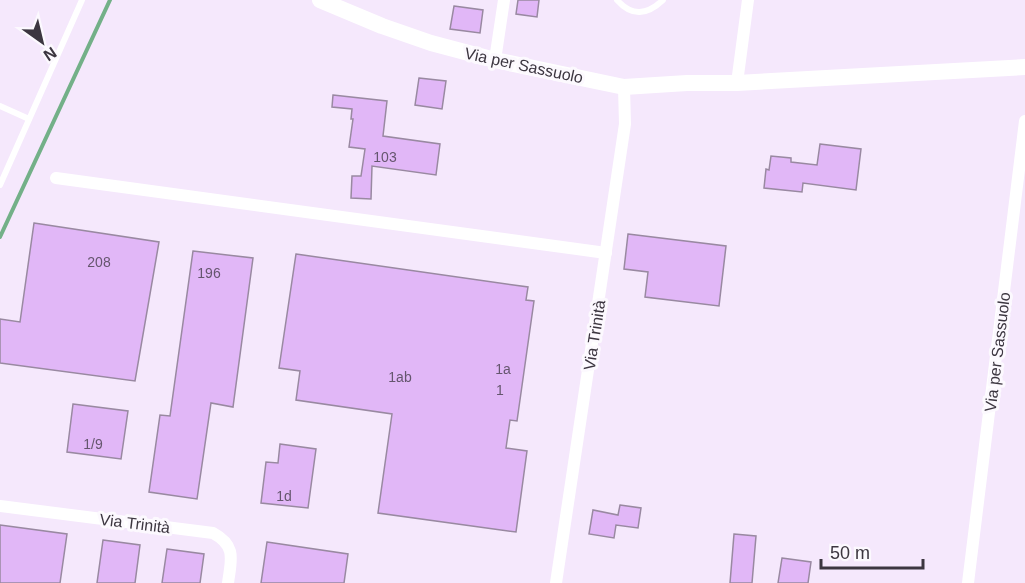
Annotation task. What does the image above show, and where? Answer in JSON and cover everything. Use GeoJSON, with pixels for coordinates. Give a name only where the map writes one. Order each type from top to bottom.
{"type":"FeatureCollection","features":[{"type":"Feature","properties":{"kind":"main road","name":"Via per Sassuolo"},"geometry":{"type":"LineString","coordinates":[[320,0],[392,30],[431,43],[495,60],[624,87],[1025,67]]}},
{"type":"Feature","properties":{"kind":"street"},"geometry":{"type":"LineString","coordinates":[[495,60],[504,0]]}},
{"type":"Feature","properties":{"kind":"street"},"geometry":{"type":"LineString","coordinates":[[737,83],[748,0]]}},
{"type":"Feature","properties":{"kind":"street","name":"Via Trinità"},"geometry":{"type":"LineString","coordinates":[[556,583],[624,124],[624,87]]}},
{"type":"Feature","properties":{"kind":"street","name":"Via per Sassuolo"},"geometry":{"type":"LineString","coordinates":[[968,583],[1025,121]]}},
{"type":"Feature","properties":{"kind":"street"},"geometry":{"type":"LineString","coordinates":[[56,178],[606,253]]}},
{"type":"Feature","properties":{"kind":"street","name":"Via Trinità"},"geometry":{"type":"LineString","coordinates":[[0,506],[213,533],[224,539],[229,548],[231,560],[228,583]]}},
{"type":"Feature","properties":{"kind":"lane"},"geometry":{"type":"LineString","coordinates":[[617,0],[634,12],[645,12],[663,0]]}},
{"type":"Feature","properties":{"kind":"lane"},"geometry":{"type":"LineString","coordinates":[[0,185],[3,171],[29,119],[79,1]]}},
{"type":"Feature","properties":{"kind":"lane"},"geometry":{"type":"LineString","coordinates":[[0,106],[29,119]]}},
{"type":"Feature","properties":{"kind":"building"},"geometry":{"type":"Polygon","coordinates":[[[518,0],[539,0],[537,17],[516,14],[518,0]]]}},
{"type":"Feature","properties":{"kind":"building"},"geometry":{"type":"Polygon","coordinates":[[[454,6],[483,10],[480,33],[450,29],[454,6]]]}},
{"type":"Feature","properties":{"kind":"building"},"geometry":{"type":"Polygon","coordinates":[[[419,78],[446,81],[442,109],[415,105],[419,78]]]}},
{"type":"Feature","properties":{"kind":"building"},"geometry":{"type":"Polygon","coordinates":[[[333,95],[387,101],[383,136],[440,144],[436,175],[372,166],[371,199],[351,198],[352,176],[361,176],[365,149],[349,147],[352,109],[332,107],[333,95]]]}},
{"type":"Feature","properties":{"kind":"building"},"geometry":{"type":"Polygon","coordinates":[[[820,144],[861,149],[856,190],[803,183],[802,192],[764,188],[766,169],[769,170],[771,156],[791,158],[791,162],[817,165],[820,144]]]}},
{"type":"Feature","properties":{"kind":"building"},"geometry":{"type":"Polygon","coordinates":[[[34,223],[159,242],[135,381],[0,363],[0,319],[20,322],[34,223]]]}},
{"type":"Feature","properties":{"kind":"building"},"geometry":{"type":"Polygon","coordinates":[[[628,234],[726,246],[719,306],[645,297],[648,272],[624,269],[628,234]]]}},
{"type":"Feature","properties":{"kind":"building"},"geometry":{"type":"Polygon","coordinates":[[[193,251],[253,258],[233,407],[211,403],[197,499],[149,492],[160,415],[170,416],[193,251]]]}},
{"type":"Feature","properties":{"kind":"building"},"geometry":{"type":"Polygon","coordinates":[[[296,254],[528,287],[526,300],[534,301],[517,421],[510,420],[506,448],[527,451],[516,532],[378,513],[392,414],[296,400],[300,371],[279,368],[296,254]]]}},
{"type":"Feature","properties":{"kind":"building"},"geometry":{"type":"Polygon","coordinates":[[[73,404],[128,411],[121,459],[67,452],[73,404]]]}},
{"type":"Feature","properties":{"kind":"building"},"geometry":{"type":"Polygon","coordinates":[[[280,444],[316,449],[308,508],[261,503],[266,462],[278,463],[280,444]]]}},
{"type":"Feature","properties":{"kind":"building"},"geometry":{"type":"Polygon","coordinates":[[[620,505],[641,508],[638,528],[616,525],[614,538],[589,534],[593,510],[618,515],[620,505]]]}},
{"type":"Feature","properties":{"kind":"building"},"geometry":{"type":"Polygon","coordinates":[[[0,525],[67,534],[60,583],[0,583],[0,525]]]}},
{"type":"Feature","properties":{"kind":"building"},"geometry":{"type":"Polygon","coordinates":[[[734,534],[756,536],[752,583],[730,583],[734,534]]]}},
{"type":"Feature","properties":{"kind":"building"},"geometry":{"type":"Polygon","coordinates":[[[103,540],[140,545],[135,583],[97,583],[103,540]]]}},
{"type":"Feature","properties":{"kind":"building"},"geometry":{"type":"Polygon","coordinates":[[[267,542],[348,554],[344,583],[261,583],[267,542]]]}},
{"type":"Feature","properties":{"kind":"building"},"geometry":{"type":"Polygon","coordinates":[[[167,549],[204,554],[200,583],[162,583],[167,549]]]}},
{"type":"Feature","properties":{"kind":"building"},"geometry":{"type":"Polygon","coordinates":[[[782,558],[811,562],[808,583],[778,583],[782,558]]]}},
{"type":"Feature","properties":{"kind":"waterway"},"geometry":{"type":"LineString","coordinates":[[0,237],[110,0]]}}]}
